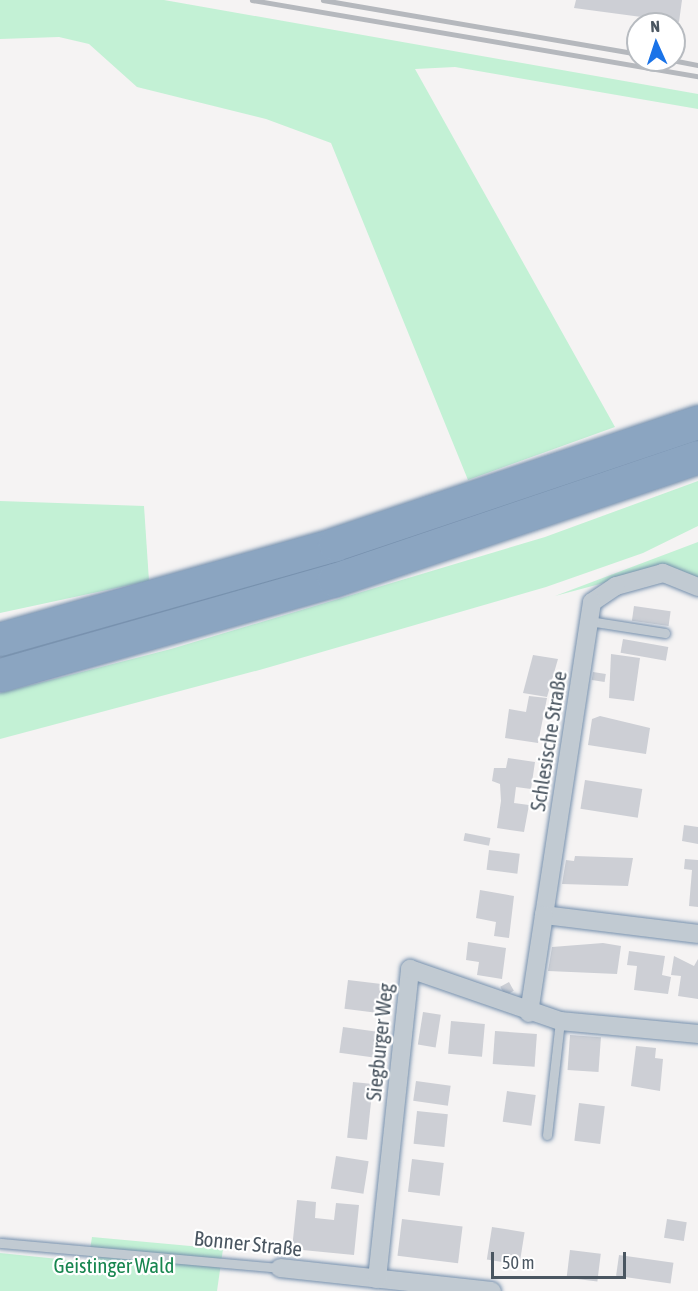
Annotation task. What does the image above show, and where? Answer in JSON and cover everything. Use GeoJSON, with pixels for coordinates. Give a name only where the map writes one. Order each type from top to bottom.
{"type":"FeatureCollection","features":[{"type":"Feature","properties":{"kind":"highway"},"geometry":{"type":"LineString","coordinates":[[0,639],[335,544],[698,422]]}},
{"type":"Feature","properties":{"kind":"highway"},"geometry":{"type":"LineString","coordinates":[[0,675],[334,580],[698,457]]}},
{"type":"Feature","properties":{"kind":"street","name":"Schlesische Straße"},"geometry":{"type":"LineString","coordinates":[[529,1013],[592,602],[616,586],[663,573],[698,587]]}},
{"type":"Feature","properties":{"kind":"street"},"geometry":{"type":"LineString","coordinates":[[544,915],[698,934]]}},
{"type":"Feature","properties":{"kind":"street","name":"Siegburger Weg"},"geometry":{"type":"LineString","coordinates":[[376,1279],[410,969],[529,1013],[560,1021],[698,1034]]}},
{"type":"Feature","properties":{"kind":"street","name":"Bonner Straße"},"geometry":{"type":"LineString","coordinates":[[280,1268],[327,1282],[376,1279],[492,1291]]}},
{"type":"Feature","properties":{"kind":"lane"},"geometry":{"type":"LineString","coordinates":[[589,621],[665,633]]}},
{"type":"Feature","properties":{"kind":"lane"},"geometry":{"type":"LineString","coordinates":[[547,1135],[560,1021]]}},
{"type":"Feature","properties":{"kind":"lane","name":"Bonner Straße"},"geometry":{"type":"LineString","coordinates":[[0,1243],[280,1268]]}},
{"type":"Feature","properties":{"kind":"green space"},"geometry":{"type":"Polygon","coordinates":[[[0,0],[164,0],[698,94],[698,109],[455,67],[415,69],[615,427],[468,480],[331,143],[266,119],[137,87],[89,44],[59,37],[0,39],[0,0]]]}},
{"type":"Feature","properties":{"kind":"green space"},"geometry":{"type":"Polygon","coordinates":[[[698,481],[698,526],[643,553],[546,587],[263,669],[0,739],[0,693],[171,649],[545,537],[698,481]]]}},
{"type":"Feature","properties":{"kind":"green space"},"geometry":{"type":"Polygon","coordinates":[[[0,501],[144,506],[149,581],[0,613],[0,501]]]}},
{"type":"Feature","properties":{"kind":"green space"},"geometry":{"type":"Polygon","coordinates":[[[698,542],[698,579],[667,566],[555,596],[698,542]]]}},
{"type":"Feature","properties":{"kind":"green space","name":"Geistinger Wald"},"geometry":{"type":"Polygon","coordinates":[[[92,1237],[223,1249],[217,1291],[0,1291],[0,1253],[88,1262],[92,1237]]]}},
{"type":"Feature","properties":{"kind":"building"},"geometry":{"type":"Polygon","coordinates":[[[576,0],[682,0],[680,12],[626,12],[626,15],[574,8],[576,0]]]}},
{"type":"Feature","properties":{"kind":"building"},"geometry":{"type":"Polygon","coordinates":[[[634,606],[671,611],[669,626],[632,621],[634,606]]]}},
{"type":"Feature","properties":{"kind":"building"},"geometry":{"type":"Polygon","coordinates":[[[623,639],[668,647],[666,661],[621,653],[623,639]]]}},
{"type":"Feature","properties":{"kind":"building"},"geometry":{"type":"Polygon","coordinates":[[[611,654],[640,658],[634,701],[609,698],[611,654]]]}},
{"type":"Feature","properties":{"kind":"building"},"geometry":{"type":"Polygon","coordinates":[[[533,655],[558,659],[547,697],[523,693],[533,655]]]}},
{"type":"Feature","properties":{"kind":"building"},"geometry":{"type":"Polygon","coordinates":[[[593,672],[606,674],[605,682],[592,680],[593,672]]]}},
{"type":"Feature","properties":{"kind":"building"},"geometry":{"type":"Polygon","coordinates":[[[529,696],[547,698],[538,743],[505,738],[509,709],[526,712],[529,696]]]}},
{"type":"Feature","properties":{"kind":"building"},"geometry":{"type":"Polygon","coordinates":[[[600,716],[650,728],[646,754],[588,745],[592,719],[600,716]]]}},
{"type":"Feature","properties":{"kind":"building"},"geometry":{"type":"Polygon","coordinates":[[[508,758],[535,762],[531,789],[516,787],[514,803],[529,805],[524,832],[497,828],[501,801],[500,784],[492,781],[494,768],[506,768],[508,758]]]}},
{"type":"Feature","properties":{"kind":"building"},"geometry":{"type":"Polygon","coordinates":[[[585,780],[642,789],[638,818],[580,809],[585,780]]]}},
{"type":"Feature","properties":{"kind":"building"},"geometry":{"type":"Polygon","coordinates":[[[684,825],[698,827],[698,844],[682,841],[684,825]]]}},
{"type":"Feature","properties":{"kind":"building"},"geometry":{"type":"Polygon","coordinates":[[[465,833],[491,838],[489,846],[463,841],[465,833]]]}},
{"type":"Feature","properties":{"kind":"building"},"geometry":{"type":"Polygon","coordinates":[[[489,850],[520,854],[517,874],[487,870],[489,850]]]}},
{"type":"Feature","properties":{"kind":"building"},"geometry":{"type":"Polygon","coordinates":[[[575,856],[633,858],[628,886],[562,884],[566,860],[574,861],[575,856]]]}},
{"type":"Feature","properties":{"kind":"building"},"geometry":{"type":"Polygon","coordinates":[[[685,859],[698,860],[698,907],[689,906],[692,870],[684,869],[685,859]]]}},
{"type":"Feature","properties":{"kind":"building"},"geometry":{"type":"Polygon","coordinates":[[[480,890],[514,896],[509,938],[494,936],[496,922],[476,918],[480,890]]]}},
{"type":"Feature","properties":{"kind":"building"},"geometry":{"type":"Polygon","coordinates":[[[468,942],[506,948],[502,979],[477,975],[479,962],[466,960],[468,942]]]}},
{"type":"Feature","properties":{"kind":"building"},"geometry":{"type":"Polygon","coordinates":[[[603,943],[621,946],[617,974],[548,971],[552,947],[603,943]]]}},
{"type":"Feature","properties":{"kind":"building"},"geometry":{"type":"Polygon","coordinates":[[[629,951],[665,956],[662,975],[671,977],[668,994],[634,990],[637,966],[627,965],[629,951]]]}},
{"type":"Feature","properties":{"kind":"building"},"geometry":{"type":"Polygon","coordinates":[[[674,956],[694,966],[698,959],[698,999],[678,996],[681,976],[671,975],[674,956]]]}},
{"type":"Feature","properties":{"kind":"building"},"geometry":{"type":"Polygon","coordinates":[[[348,980],[388,985],[384,1014],[344,1009],[348,980]]]}},
{"type":"Feature","properties":{"kind":"building"},"geometry":{"type":"Polygon","coordinates":[[[509,982],[514,991],[505,996],[500,987],[509,982]]]}},
{"type":"Feature","properties":{"kind":"building"},"geometry":{"type":"Polygon","coordinates":[[[423,1012],[441,1015],[436,1047],[418,1045],[423,1012]]]}},
{"type":"Feature","properties":{"kind":"building"},"geometry":{"type":"Polygon","coordinates":[[[451,1021],[485,1024],[482,1057],[448,1054],[451,1021]]]}},
{"type":"Feature","properties":{"kind":"building"},"geometry":{"type":"Polygon","coordinates":[[[343,1027],[385,1033],[381,1059],[339,1053],[343,1027]]]}},
{"type":"Feature","properties":{"kind":"building"},"geometry":{"type":"Polygon","coordinates":[[[495,1031],[537,1034],[535,1067],[493,1064],[495,1031]]]}},
{"type":"Feature","properties":{"kind":"building"},"geometry":{"type":"Polygon","coordinates":[[[570,1035],[601,1037],[598,1072],[568,1070],[570,1035]]]}},
{"type":"Feature","properties":{"kind":"building"},"geometry":{"type":"Polygon","coordinates":[[[636,1046],[656,1048],[655,1058],[663,1059],[660,1091],[631,1086],[636,1046]]]}},
{"type":"Feature","properties":{"kind":"building"},"geometry":{"type":"Polygon","coordinates":[[[416,1081],[451,1086],[448,1106],[413,1101],[416,1081]]]}},
{"type":"Feature","properties":{"kind":"building"},"geometry":{"type":"Polygon","coordinates":[[[353,1082],[373,1084],[367,1140],[347,1138],[353,1082]]]}},
{"type":"Feature","properties":{"kind":"building"},"geometry":{"type":"Polygon","coordinates":[[[507,1091],[536,1095],[531,1126],[503,1122],[507,1091]]]}},
{"type":"Feature","properties":{"kind":"building"},"geometry":{"type":"Polygon","coordinates":[[[579,1103],[605,1106],[600,1144],[574,1141],[579,1103]]]}},
{"type":"Feature","properties":{"kind":"building"},"geometry":{"type":"Polygon","coordinates":[[[417,1111],[448,1114],[444,1147],[414,1144],[417,1111]]]}},
{"type":"Feature","properties":{"kind":"building"},"geometry":{"type":"Polygon","coordinates":[[[336,1156],[369,1161],[363,1194],[331,1189],[336,1156]]]}},
{"type":"Feature","properties":{"kind":"building"},"geometry":{"type":"Polygon","coordinates":[[[412,1159],[444,1163],[440,1196],[408,1192],[412,1159]]]}},
{"type":"Feature","properties":{"kind":"building"},"geometry":{"type":"Polygon","coordinates":[[[297,1200],[316,1202],[315,1218],[334,1220],[336,1203],[359,1205],[354,1255],[292,1249],[297,1200]]]}},
{"type":"Feature","properties":{"kind":"building"},"geometry":{"type":"Polygon","coordinates":[[[402,1219],[463,1226],[458,1263],[397,1256],[402,1219]]]}},
{"type":"Feature","properties":{"kind":"building"},"geometry":{"type":"Polygon","coordinates":[[[667,1219],[687,1222],[684,1241],[664,1238],[667,1219]]]}},
{"type":"Feature","properties":{"kind":"building"},"geometry":{"type":"Polygon","coordinates":[[[492,1227],[525,1232],[519,1265],[487,1260],[492,1227]]]}},
{"type":"Feature","properties":{"kind":"building"},"geometry":{"type":"Polygon","coordinates":[[[570,1250],[601,1254],[597,1282],[567,1278],[570,1250]]]}},
{"type":"Feature","properties":{"kind":"building"},"geometry":{"type":"Polygon","coordinates":[[[619,1255],[673,1263],[671,1283],[616,1276],[619,1255]]]}},
{"type":"Feature","properties":{"kind":"railway"},"geometry":{"type":"LineString","coordinates":[[252,0],[698,76]]}},
{"type":"Feature","properties":{"kind":"railway"},"geometry":{"type":"LineString","coordinates":[[323,0],[626,52]]}},
{"type":"Feature","properties":{"kind":"railway"},"geometry":{"type":"LineString","coordinates":[[686,63],[698,65]]}}]}
